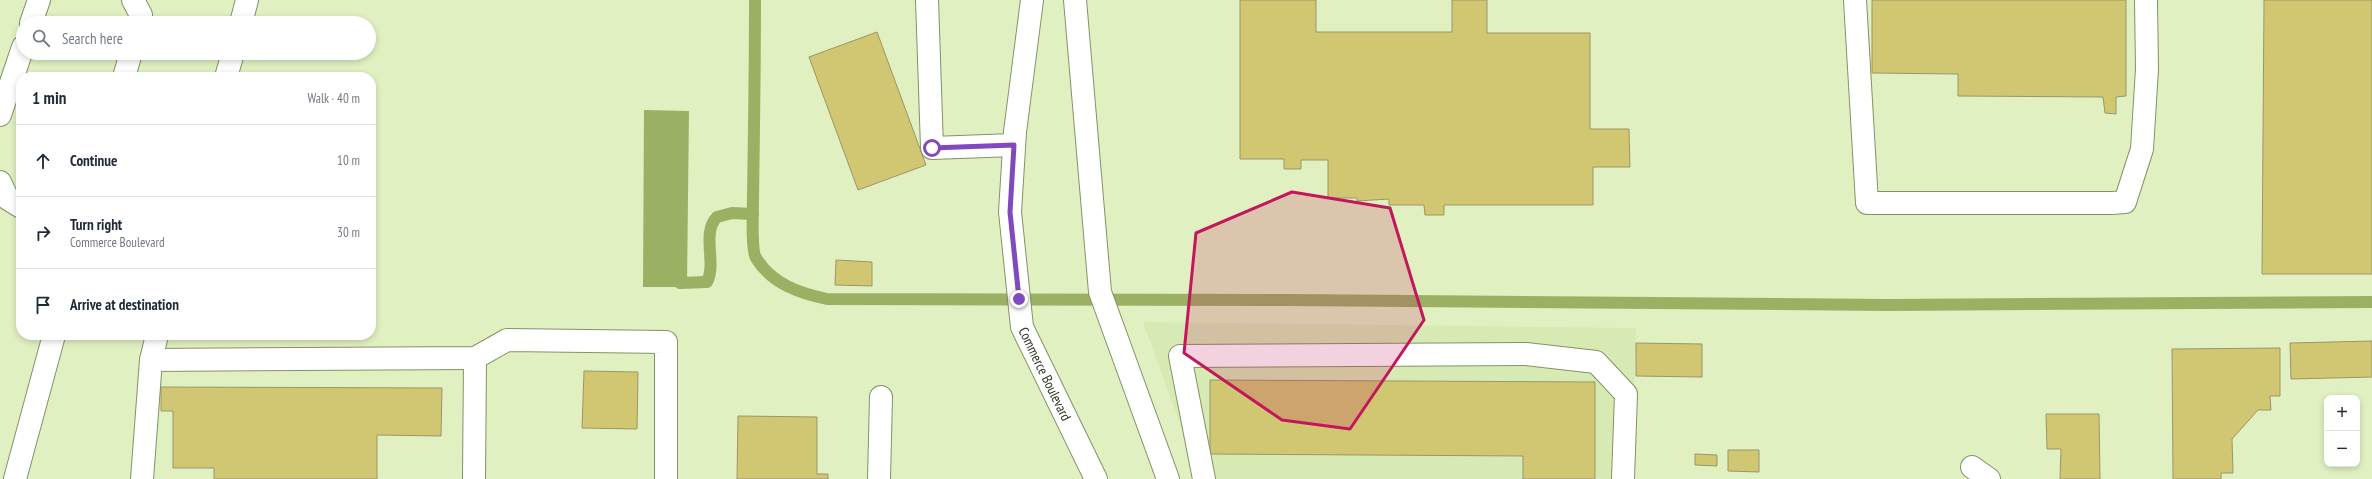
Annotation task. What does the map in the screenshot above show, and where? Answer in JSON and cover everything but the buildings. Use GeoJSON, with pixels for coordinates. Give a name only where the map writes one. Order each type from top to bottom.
{"type":"FeatureCollection","features":[{"type":"Feature","properties":{"kind":"street"},"geometry":{"type":"LineString","coordinates":[[33,16],[39,0]]}},
{"type":"Feature","properties":{"kind":"street"},"geometry":{"type":"LineString","coordinates":[[133,0],[141,16]]}},
{"type":"Feature","properties":{"kind":"street"},"geometry":{"type":"LineString","coordinates":[[243,16],[247,0]]}},
{"type":"Feature","properties":{"kind":"street"},"geometry":{"type":"LineString","coordinates":[[927,0],[932,148],[1014,145]]}},
{"type":"Feature","properties":{"kind":"street","name":"Commerce Boulevard"},"geometry":{"type":"LineString","coordinates":[[1032,0],[1014,145],[1010,212],[1022,327],[1096,479]]}},
{"type":"Feature","properties":{"kind":"street"},"geometry":{"type":"LineString","coordinates":[[1075,0],[1100,292],[1168,479]]}},
{"type":"Feature","properties":{"kind":"street"},"geometry":{"type":"LineString","coordinates":[[1855,0],[1867,203],[2125,202],[2142,149],[2147,69],[2146,0]]}},
{"type":"Feature","properties":{"kind":"street"},"geometry":{"type":"LineString","coordinates":[[0,115],[19,60]]}},
{"type":"Feature","properties":{"kind":"street"},"geometry":{"type":"LineString","coordinates":[[125,72],[129,60]]}},
{"type":"Feature","properties":{"kind":"street"},"geometry":{"type":"LineString","coordinates":[[227,72],[231,60]]}},
{"type":"Feature","properties":{"kind":"street"},"geometry":{"type":"LineString","coordinates":[[0,182],[8,199],[16,204]]}},
{"type":"Feature","properties":{"kind":"street"},"geometry":{"type":"LineString","coordinates":[[15,479],[53,340]]}},
{"type":"Feature","properties":{"kind":"street"},"geometry":{"type":"LineString","coordinates":[[142,479],[151,360],[156,340]]}},
{"type":"Feature","properties":{"kind":"street"},"geometry":{"type":"LineString","coordinates":[[151,360],[474,358],[507,340],[666,342],[666,479]]}},
{"type":"Feature","properties":{"kind":"street"},"geometry":{"type":"LineString","coordinates":[[1204,479],[1180,356],[1526,354],[1596,362],[1626,394],[1623,479]]}},
{"type":"Feature","properties":{"kind":"street"},"geometry":{"type":"LineString","coordinates":[[474,358],[474,479]]}},
{"type":"Feature","properties":{"kind":"street"},"geometry":{"type":"LineString","coordinates":[[879,479],[881,397]]}},
{"type":"Feature","properties":{"kind":"highlighted area"},"geometry":{"type":"Polygon","coordinates":[[[1292,192],[1390,208],[1424,320],[1350,429],[1282,420],[1184,353],[1196,233],[1292,192]]]}},
{"type":"Feature","properties":{"kind":"shaded area"},"geometry":{"type":"Polygon","coordinates":[[[644,110],[689,111],[687,287],[643,287],[644,110]]]}},
{"type":"Feature","properties":{"kind":"shaded area"},"geometry":{"type":"Polygon","coordinates":[[[1143,322],[1636,328],[1631,479],[1200,479],[1143,322]]]}},
{"type":"Feature","properties":{"kind":"waterway"},"geometry":{"type":"LineString","coordinates":[[755,0],[754,254],[762,267],[778,281],[806,294],[827,299],[1290,300],[1888,305],[2372,302]]}},
{"type":"Feature","properties":{"kind":"waterway"},"geometry":{"type":"LineString","coordinates":[[680,283],[707,282],[711,266],[709,240],[710,231],[712,224],[717,217],[732,213],[753,214]]}},
{"type":"Feature","properties":{"kind":"route"},"geometry":{"type":"LineString","coordinates":[[932,148],[1014,145],[1010,212],[1019,299]]}}]}
